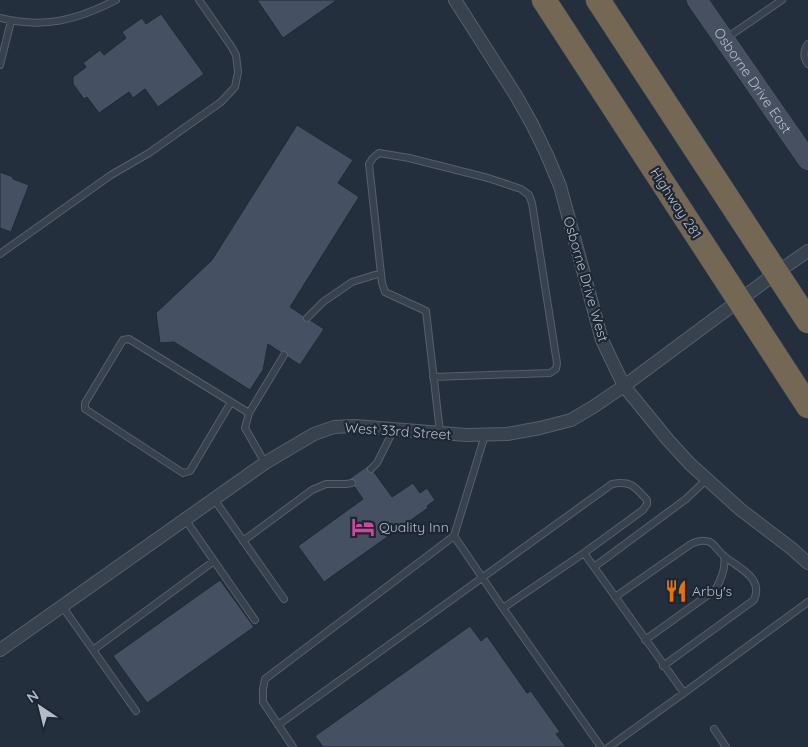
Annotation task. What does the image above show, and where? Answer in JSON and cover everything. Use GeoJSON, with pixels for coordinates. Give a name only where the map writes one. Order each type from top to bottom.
{"type":"FeatureCollection","features":[{"type":"Feature","properties":{"kind":"highway","name":"Highway 281"},"geometry":{"type":"LineString","coordinates":[[544,0],[808,406]]}},
{"type":"Feature","properties":{"kind":"highway"},"geometry":{"type":"LineString","coordinates":[[598,0],[808,321]]}},
{"type":"Feature","properties":{"kind":"street","name":"Osborne Drive West"},"geometry":{"type":"LineString","coordinates":[[455,0],[515,94],[547,155],[560,186],[595,320],[602,340],[624,386],[690,464],[741,510],[808,563]]}},
{"type":"Feature","properties":{"kind":"street","name":"Osborne Drive East"},"geometry":{"type":"LineString","coordinates":[[697,0],[808,160]]}},
{"type":"Feature","properties":{"kind":"street","name":"West 33rd Street"},"geometry":{"type":"LineString","coordinates":[[0,650],[214,499],[265,464],[314,434],[334,427],[355,426],[466,435],[507,434],[571,420],[624,386],[776,273],[808,252]]}},
{"type":"Feature","properties":{"kind":"lane"},"geometry":{"type":"LineString","coordinates":[[0,18],[22,23],[45,24],[95,11],[116,0]]}},
{"type":"Feature","properties":{"kind":"lane"},"geometry":{"type":"LineString","coordinates":[[0,254],[111,175],[149,153],[213,108],[235,87],[238,72],[236,55],[199,0]]}},
{"type":"Feature","properties":{"kind":"lane"},"geometry":{"type":"LineString","coordinates":[[724,39],[782,0]]}},
{"type":"Feature","properties":{"kind":"lane"},"geometry":{"type":"LineString","coordinates":[[0,65],[11,21]]}},
{"type":"Feature","properties":{"kind":"lane"},"geometry":{"type":"LineString","coordinates":[[808,44],[804,49],[804,59],[808,64]]}},
{"type":"Feature","properties":{"kind":"lane"},"geometry":{"type":"LineString","coordinates":[[433,377],[550,373],[556,369],[557,363],[532,202],[529,195],[521,189],[488,178],[409,158],[378,153],[369,164],[382,283],[385,292],[426,311],[433,377],[440,432]]}},
{"type":"Feature","properties":{"kind":"lane"},"geometry":{"type":"LineString","coordinates":[[307,318],[323,302],[352,282],[381,273]]}},
{"type":"Feature","properties":{"kind":"lane"},"geometry":{"type":"LineString","coordinates":[[231,402],[190,471],[183,473],[85,409],[85,403],[123,340],[129,339],[249,413]]}},
{"type":"Feature","properties":{"kind":"lane"},"geometry":{"type":"LineString","coordinates":[[265,464],[245,428],[249,413],[284,355]]}},
{"type":"Feature","properties":{"kind":"lane"},"geometry":{"type":"LineString","coordinates":[[372,469],[394,429]]}},
{"type":"Feature","properties":{"kind":"lane"},"geometry":{"type":"LineString","coordinates":[[294,747],[263,702],[265,679],[454,536],[485,435]]}},
{"type":"Feature","properties":{"kind":"lane"},"geometry":{"type":"LineString","coordinates":[[594,567],[686,499],[707,479]]}},
{"type":"Feature","properties":{"kind":"lane"},"geometry":{"type":"LineString","coordinates":[[278,725],[612,484],[622,482],[634,485],[647,500],[643,510],[503,608]]}},
{"type":"Feature","properties":{"kind":"lane"},"geometry":{"type":"LineString","coordinates":[[242,541],[312,490],[326,484],[352,483]]}},
{"type":"Feature","properties":{"kind":"lane"},"geometry":{"type":"LineString","coordinates":[[214,499],[284,599]]}},
{"type":"Feature","properties":{"kind":"lane"},"geometry":{"type":"LineString","coordinates":[[185,519],[255,620]]}},
{"type":"Feature","properties":{"kind":"lane"},"geometry":{"type":"LineString","coordinates":[[454,536],[602,747]]}},
{"type":"Feature","properties":{"kind":"lane"},"geometry":{"type":"LineString","coordinates":[[615,597],[695,542],[702,540],[710,542],[724,556],[751,576],[756,584],[754,600],[664,666]]}},
{"type":"Feature","properties":{"kind":"lane"},"geometry":{"type":"LineString","coordinates":[[584,553],[684,693]]}},
{"type":"Feature","properties":{"kind":"lane"},"geometry":{"type":"LineString","coordinates":[[645,640],[715,590],[720,582],[725,563],[724,556]]}},
{"type":"Feature","properties":{"kind":"lane"},"geometry":{"type":"LineString","coordinates":[[93,650],[214,561]]}},
{"type":"Feature","properties":{"kind":"lane"},"geometry":{"type":"LineString","coordinates":[[609,747],[808,602]]}},
{"type":"Feature","properties":{"kind":"lane"},"geometry":{"type":"LineString","coordinates":[[62,606],[136,711]]}},
{"type":"Feature","properties":{"kind":"lane"},"geometry":{"type":"LineString","coordinates":[[714,729],[726,747]]}},
{"type":"Feature","properties":{"kind":"building"},"geometry":{"type":"Polygon","coordinates":[[[257,0],[337,0],[283,38],[257,0]]]}},
{"type":"Feature","properties":{"kind":"building"},"geometry":{"type":"Polygon","coordinates":[[[161,14],[204,74],[158,107],[145,89],[133,98],[129,92],[99,113],[87,97],[84,99],[73,84],[73,77],[86,67],[83,63],[100,50],[104,55],[126,38],[122,32],[142,18],[146,24],[161,14]]]}},
{"type":"Feature","properties":{"kind":"building"},"geometry":{"type":"Polygon","coordinates":[[[297,125],[353,160],[338,183],[359,197],[290,307],[324,329],[300,365],[268,344],[263,370],[250,390],[174,342],[160,343],[156,313],[212,260],[297,125]]]}},
{"type":"Feature","properties":{"kind":"building"},"geometry":{"type":"Polygon","coordinates":[[[0,172],[29,185],[11,232],[0,228],[0,172]]]}},
{"type":"Feature","properties":{"kind":"building","name":"Quality Inn"},"geometry":{"type":"Polygon","coordinates":[[[369,465],[392,497],[413,483],[420,493],[427,488],[435,500],[427,506],[428,508],[324,582],[298,546],[363,499],[349,479],[369,465]]]}},
{"type":"Feature","properties":{"kind":"building"},"geometry":{"type":"Polygon","coordinates":[[[220,580],[254,627],[147,703],[113,656],[220,580]]]}},
{"type":"Feature","properties":{"kind":"building"},"geometry":{"type":"Polygon","coordinates":[[[470,626],[481,641],[487,636],[527,693],[531,691],[560,732],[556,734],[566,747],[323,747],[315,736],[470,626]]]}},
{"type":"Feature","properties":{"kind":"place","name":"Quality Inn"},"geometry":{"type":"Point","coordinates":[363,527]}},
{"type":"Feature","properties":{"kind":"place","name":"Arby's"},"geometry":{"type":"Point","coordinates":[676,591]}}]}
